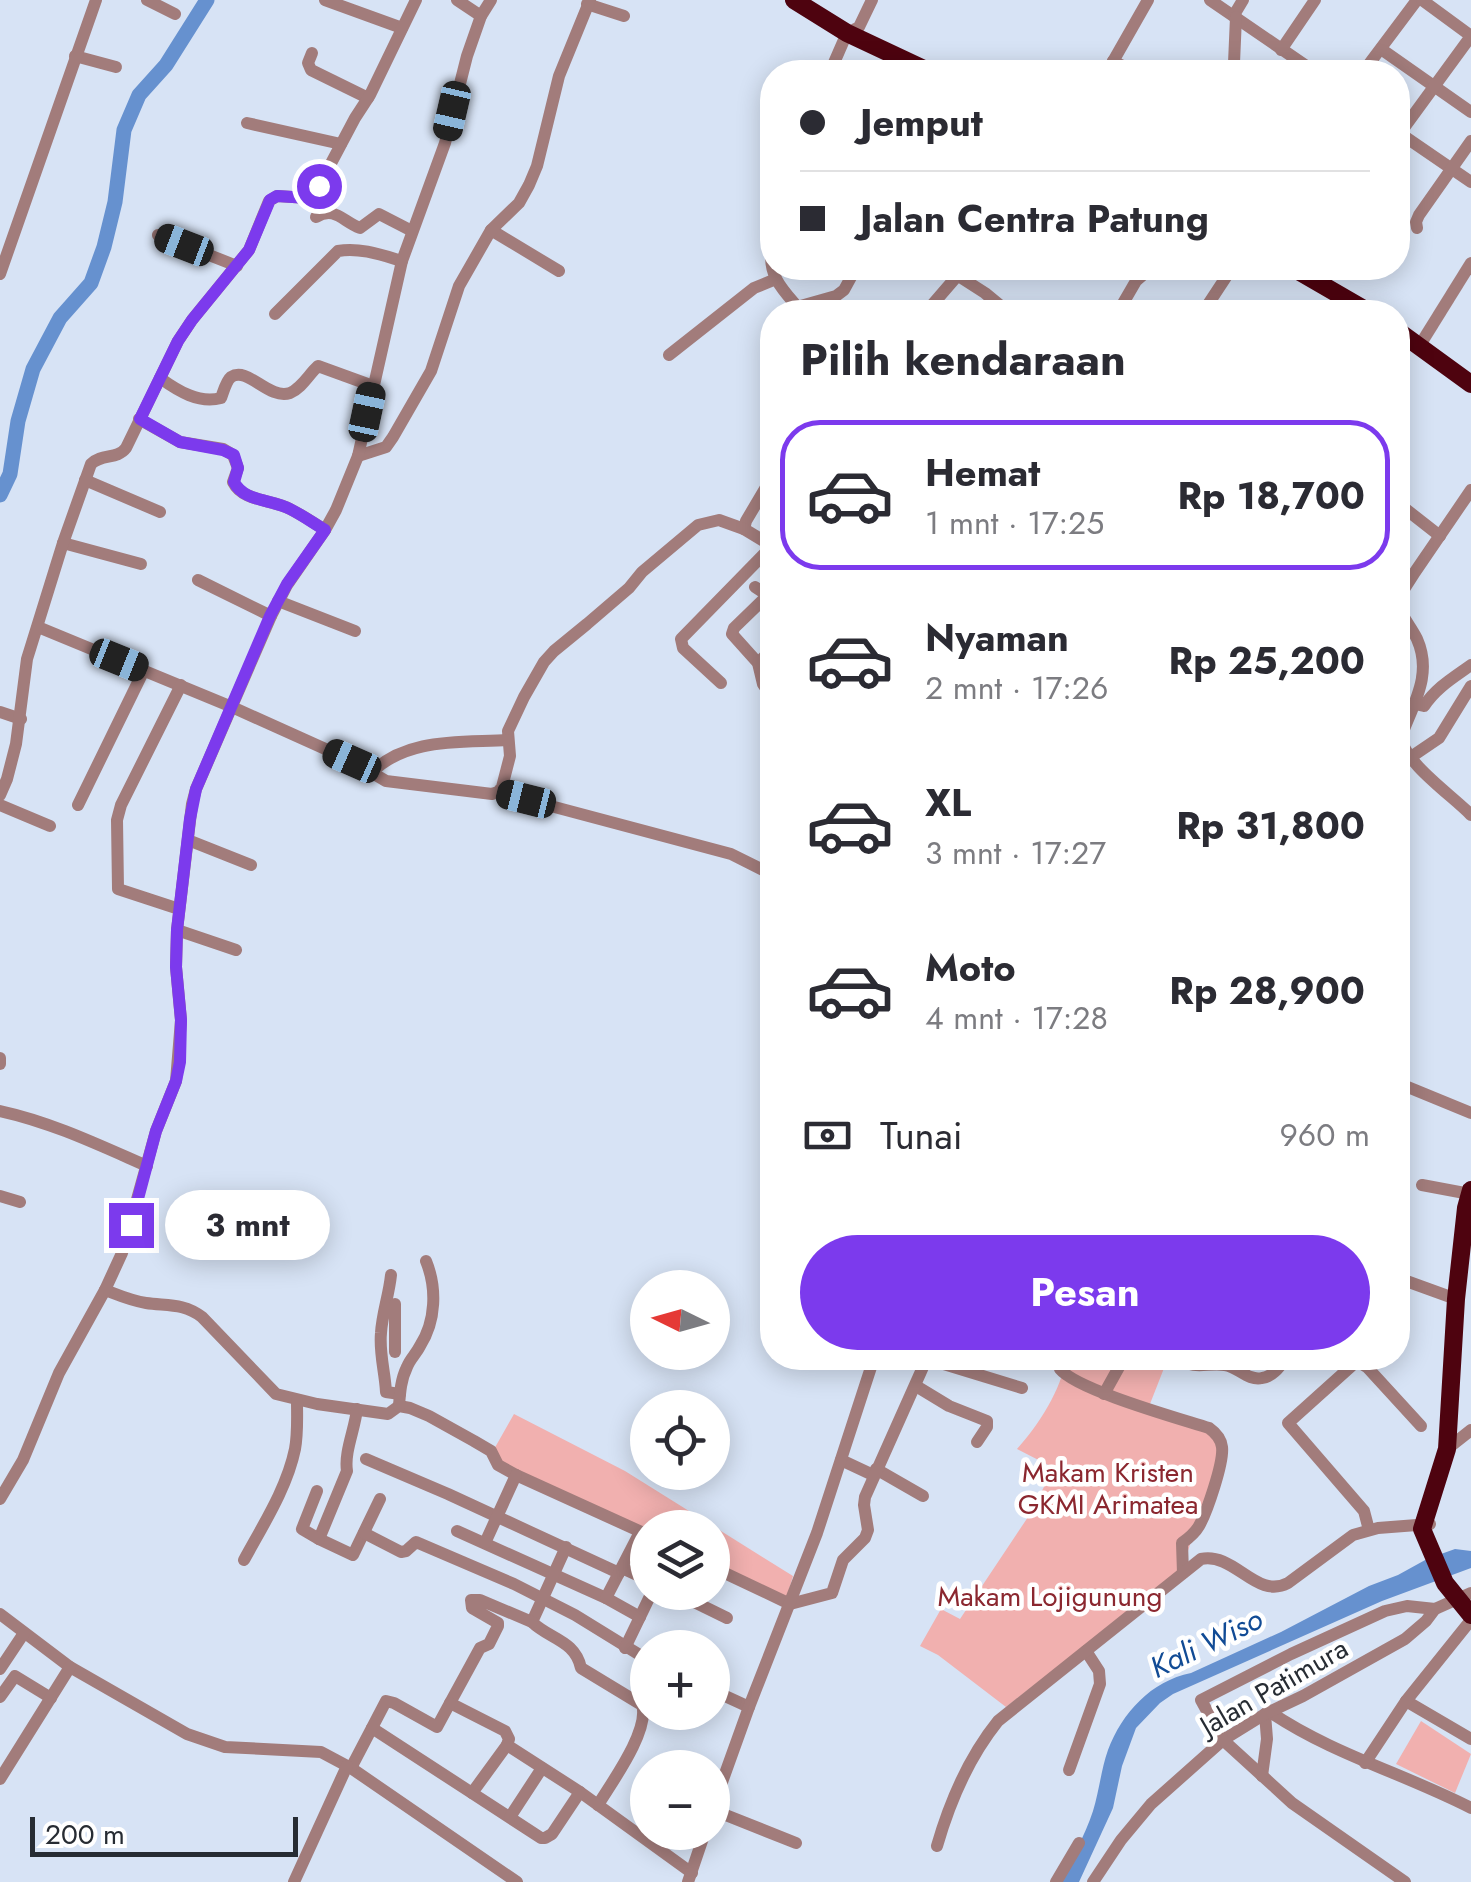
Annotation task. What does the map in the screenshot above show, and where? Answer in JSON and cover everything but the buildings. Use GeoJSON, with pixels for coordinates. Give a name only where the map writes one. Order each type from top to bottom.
{"type":"FeatureCollection","features":[{"type":"Feature","properties":{"kind":"highway"},"geometry":{"type":"LineString","coordinates":[[794,0],[847,33],[904,60]]}},
{"type":"Feature","properties":{"kind":"highway"},"geometry":{"type":"LineString","coordinates":[[1314,280],[1348,300]]}},
{"type":"Feature","properties":{"kind":"highway"},"geometry":{"type":"LineString","coordinates":[[1410,338],[1471,384]]}},
{"type":"Feature","properties":{"kind":"highway"},"geometry":{"type":"LineString","coordinates":[[1470,1192],[1465,1278],[1456,1299],[1447,1450],[1432,1501],[1430,1534],[1450,1581],[1467,1596],[1471,1617]]}},
{"type":"Feature","properties":{"kind":"street"},"geometry":{"type":"LineString","coordinates":[[0,274],[7,236],[96,0]]}},
{"type":"Feature","properties":{"kind":"street"},"geometry":{"type":"LineString","coordinates":[[147,0],[176,14]]}},
{"type":"Feature","properties":{"kind":"street"},"geometry":{"type":"LineString","coordinates":[[324,0],[402,28]]}},
{"type":"Feature","properties":{"kind":"street"},"geometry":{"type":"LineString","coordinates":[[0,796],[13,763],[27,660],[92,464],[96,459],[123,452],[178,341],[249,250],[270,200],[277,196],[308,198],[319,186],[416,0]]}},
{"type":"Feature","properties":{"kind":"street"},"geometry":{"type":"LineString","coordinates":[[458,0],[481,16]]}},
{"type":"Feature","properties":{"kind":"street"},"geometry":{"type":"LineString","coordinates":[[2,1491],[22,1460],[59,1373],[122,1253],[180,1062],[177,930],[196,789],[270,616],[336,510],[358,456],[402,262],[445,143],[466,56],[491,0]]}},
{"type":"Feature","properties":{"kind":"street"},"geometry":{"type":"LineString","coordinates":[[835,60],[847,33],[861,24],[872,0]]}},
{"type":"Feature","properties":{"kind":"street"},"geometry":{"type":"LineString","coordinates":[[1114,60],[1148,0]]}},
{"type":"Feature","properties":{"kind":"street"},"geometry":{"type":"LineString","coordinates":[[1210,0],[1296,60]]}},
{"type":"Feature","properties":{"kind":"street"},"geometry":{"type":"LineString","coordinates":[[1234,60],[1235,16],[1242,0]]}},
{"type":"Feature","properties":{"kind":"street"},"geometry":{"type":"LineString","coordinates":[[1281,50],[1315,0]]}},
{"type":"Feature","properties":{"kind":"street"},"geometry":{"type":"LineString","coordinates":[[1373,60],[1420,0],[1471,36],[1410,118]]}},
{"type":"Feature","properties":{"kind":"street"},"geometry":{"type":"LineString","coordinates":[[358,456],[386,447],[414,405],[432,371],[460,286],[491,230],[519,202],[529,185],[559,76],[588,2],[624,16]]}},
{"type":"Feature","properties":{"kind":"street"},"geometry":{"type":"LineString","coordinates":[[1381,49],[1396,60]]}},
{"type":"Feature","properties":{"kind":"street"},"geometry":{"type":"LineString","coordinates":[[312,53],[310,70],[368,98]]}},
{"type":"Feature","properties":{"kind":"street"},"geometry":{"type":"LineString","coordinates":[[75,56],[116,66]]}},
{"type":"Feature","properties":{"kind":"street"},"geometry":{"type":"LineString","coordinates":[[1410,70],[1471,112]]}},
{"type":"Feature","properties":{"kind":"street"},"geometry":{"type":"LineString","coordinates":[[248,123],[341,144]]}},
{"type":"Feature","properties":{"kind":"street"},"geometry":{"type":"LineString","coordinates":[[1417,228],[1419,214],[1471,141]]}},
{"type":"Feature","properties":{"kind":"street"},"geometry":{"type":"LineString","coordinates":[[1410,142],[1471,182]]}},
{"type":"Feature","properties":{"kind":"street"},"geometry":{"type":"LineString","coordinates":[[316,217],[331,212],[361,228],[379,214],[412,231]]}},
{"type":"Feature","properties":{"kind":"street"},"geometry":{"type":"LineString","coordinates":[[491,230],[560,271]]}},
{"type":"Feature","properties":{"kind":"street"},"geometry":{"type":"LineString","coordinates":[[158,235],[237,266]]}},
{"type":"Feature","properties":{"kind":"street"},"geometry":{"type":"LineString","coordinates":[[275,314],[338,251],[361,251],[402,262]]}},
{"type":"Feature","properties":{"kind":"street"},"geometry":{"type":"LineString","coordinates":[[1420,345],[1471,264]]}},
{"type":"Feature","properties":{"kind":"street"},"geometry":{"type":"LineString","coordinates":[[669,355],[754,288],[774,280]]}},
{"type":"Feature","properties":{"kind":"street"},"geometry":{"type":"LineString","coordinates":[[825,300],[844,290],[849,280]]}},
{"type":"Feature","properties":{"kind":"street"},"geometry":{"type":"LineString","coordinates":[[936,300],[953,280]]}},
{"type":"Feature","properties":{"kind":"street"},"geometry":{"type":"LineString","coordinates":[[970,280],[993,300]]}},
{"type":"Feature","properties":{"kind":"street"},"geometry":{"type":"LineString","coordinates":[[160,378],[184,394],[214,401],[221,398],[229,378],[234,376],[247,377],[270,392],[287,394],[318,366],[373,386]]}},
{"type":"Feature","properties":{"kind":"street"},"geometry":{"type":"LineString","coordinates":[[140,419],[180,442],[234,455],[238,468],[234,482],[239,491],[288,508],[325,530]]}},
{"type":"Feature","properties":{"kind":"street"},"geometry":{"type":"LineString","coordinates":[[85,480],[160,512]]}},
{"type":"Feature","properties":{"kind":"street"},"geometry":{"type":"LineString","coordinates":[[1410,581],[1471,490]]}},
{"type":"Feature","properties":{"kind":"street"},"geometry":{"type":"LineString","coordinates":[[744,530],[760,498]]}},
{"type":"Feature","properties":{"kind":"street"},"geometry":{"type":"LineString","coordinates":[[1410,512],[1440,536]]}},
{"type":"Feature","properties":{"kind":"street"},"geometry":{"type":"LineString","coordinates":[[498,792],[510,756],[508,731],[544,662],[554,651],[698,525],[719,520],[760,539]]}},
{"type":"Feature","properties":{"kind":"street"},"geometry":{"type":"LineString","coordinates":[[64,543],[141,564]]}},
{"type":"Feature","properties":{"kind":"street"},"geometry":{"type":"LineString","coordinates":[[721,683],[682,648],[681,638],[760,558]]}},
{"type":"Feature","properties":{"kind":"street"},"geometry":{"type":"LineString","coordinates":[[198,580],[270,616]]}},
{"type":"Feature","properties":{"kind":"street"},"geometry":{"type":"LineString","coordinates":[[755,586],[760,590]]}},
{"type":"Feature","properties":{"kind":"street"},"geometry":{"type":"LineString","coordinates":[[278,601],[355,631]]}},
{"type":"Feature","properties":{"kind":"street"},"geometry":{"type":"LineString","coordinates":[[760,606],[732,631],[760,667]]}},
{"type":"Feature","properties":{"kind":"street"},"geometry":{"type":"LineString","coordinates":[[38,626],[232,706],[352,761],[386,781],[486,794],[498,792],[731,854],[760,868]]}},
{"type":"Feature","properties":{"kind":"street"},"geometry":{"type":"LineString","coordinates":[[1410,629],[1423,660],[1421,691],[1410,716]]}},
{"type":"Feature","properties":{"kind":"street"},"geometry":{"type":"LineString","coordinates":[[1415,704],[1424,706],[1437,687],[1471,665]]}},
{"type":"Feature","properties":{"kind":"street"},"geometry":{"type":"LineString","coordinates":[[78,805],[144,670]]}},
{"type":"Feature","properties":{"kind":"street"},"geometry":{"type":"LineString","coordinates":[[179,909],[118,890],[117,820],[181,685]]}},
{"type":"Feature","properties":{"kind":"street"},"geometry":{"type":"LineString","coordinates":[[1471,686],[1439,738],[1411,758],[1471,815]]}},
{"type":"Feature","properties":{"kind":"street"},"geometry":{"type":"LineString","coordinates":[[0,712],[20,720]]}},
{"type":"Feature","properties":{"kind":"street"},"geometry":{"type":"LineString","coordinates":[[370,772],[390,757],[412,748],[508,740]]}},
{"type":"Feature","properties":{"kind":"street"},"geometry":{"type":"LineString","coordinates":[[0,806],[50,826]]}},
{"type":"Feature","properties":{"kind":"street"},"geometry":{"type":"LineString","coordinates":[[188,840],[251,865]]}},
{"type":"Feature","properties":{"kind":"street"},"geometry":{"type":"LineString","coordinates":[[177,930],[236,950]]}},
{"type":"Feature","properties":{"kind":"street"},"geometry":{"type":"LineString","coordinates":[[1410,1088],[1471,1114]]}},
{"type":"Feature","properties":{"kind":"street"},"geometry":{"type":"LineString","coordinates":[[0,1111],[36,1121],[146,1166]]}},
{"type":"Feature","properties":{"kind":"street"},"geometry":{"type":"LineString","coordinates":[[1422,1185],[1470,1192]]}},
{"type":"Feature","properties":{"kind":"street"},"geometry":{"type":"LineString","coordinates":[[0,1196],[20,1202]]}},
{"type":"Feature","properties":{"kind":"street"},"geometry":{"type":"LineString","coordinates":[[105,1290],[142,1303],[191,1309],[276,1394],[388,1414],[400,1400],[409,1362],[424,1338],[431,1316],[434,1286],[426,1260]]}},
{"type":"Feature","properties":{"kind":"street"},"geometry":{"type":"LineString","coordinates":[[391,1275],[380,1353],[386,1392],[474,1441],[491,1452],[498,1465],[516,1475],[630,1528]]}},
{"type":"Feature","properties":{"kind":"street"},"geometry":{"type":"LineString","coordinates":[[1410,1282],[1456,1299]]}},
{"type":"Feature","properties":{"kind":"street"},"geometry":{"type":"LineString","coordinates":[[394,1352],[395,1304]]}},
{"type":"Feature","properties":{"kind":"street"},"geometry":{"type":"LineString","coordinates":[[730,1760],[790,1604],[870,1370]]}},
{"type":"Feature","properties":{"kind":"street"},"geometry":{"type":"LineString","coordinates":[[730,1576],[790,1604],[834,1591],[843,1560],[866,1538],[864,1496],[922,1370]]}},
{"type":"Feature","properties":{"kind":"street"},"geometry":{"type":"LineString","coordinates":[[964,1370],[1022,1388]]}},
{"type":"Feature","properties":{"kind":"street"},"geometry":{"type":"LineString","coordinates":[[1061,1370],[1104,1394],[1217,1434],[1222,1443],[1221,1459],[1208,1506],[1192,1536],[1182,1543],[1182,1572]]}},
{"type":"Feature","properties":{"kind":"street"},"geometry":{"type":"LineString","coordinates":[[1104,1394],[1117,1370]]}},
{"type":"Feature","properties":{"kind":"street"},"geometry":{"type":"LineString","coordinates":[[1237,1370],[1261,1379],[1275,1370]]}},
{"type":"Feature","properties":{"kind":"street"},"geometry":{"type":"LineString","coordinates":[[1347,1370],[1289,1421],[1364,1511],[1369,1530]]}},
{"type":"Feature","properties":{"kind":"street"},"geometry":{"type":"LineString","coordinates":[[1370,1370],[1421,1426]]}},
{"type":"Feature","properties":{"kind":"street"},"geometry":{"type":"LineString","coordinates":[[916,1386],[949,1406],[986,1421],[987,1427],[978,1442]]}},
{"type":"Feature","properties":{"kind":"street"},"geometry":{"type":"LineString","coordinates":[[244,1560],[290,1466],[297,1433],[297,1400]]}},
{"type":"Feature","properties":{"kind":"street"},"geometry":{"type":"LineString","coordinates":[[319,1539],[346,1471],[357,1409]]}},
{"type":"Feature","properties":{"kind":"street"},"geometry":{"type":"LineString","coordinates":[[1447,1450],[1471,1430]]}},
{"type":"Feature","properties":{"kind":"street"},"geometry":{"type":"LineString","coordinates":[[366,1459],[630,1574]]}},
{"type":"Feature","properties":{"kind":"street"},"geometry":{"type":"LineString","coordinates":[[840,1460],[923,1496]]}},
{"type":"Feature","properties":{"kind":"street"},"geometry":{"type":"LineString","coordinates":[[484,1543],[516,1475]]}},
{"type":"Feature","properties":{"kind":"street"},"geometry":{"type":"LineString","coordinates":[[317,1491],[302,1529],[353,1555],[380,1499]]}},
{"type":"Feature","properties":{"kind":"street"},"geometry":{"type":"LineString","coordinates":[[937,1846],[964,1776],[987,1734],[1012,1708],[1201,1558],[1216,1557],[1272,1588],[1282,1586],[1354,1535],[1369,1530],[1430,1534]]}},
{"type":"Feature","properties":{"kind":"street"},"geometry":{"type":"LineString","coordinates":[[458,1531],[640,1617]]}},
{"type":"Feature","properties":{"kind":"street"},"geometry":{"type":"LineString","coordinates":[[364,1534],[401,1552],[420,1542],[576,1615],[630,1651]]}},
{"type":"Feature","properties":{"kind":"street"},"geometry":{"type":"LineString","coordinates":[[532,1622],[566,1548]]}},
{"type":"Feature","properties":{"kind":"street"},"geometry":{"type":"LineString","coordinates":[[606,1598],[630,1555]]}},
{"type":"Feature","properties":{"kind":"street","name":"Jalan Patimura"},"geometry":{"type":"LineString","coordinates":[[1097,1880],[1121,1840],[1151,1804],[1223,1740],[1406,1640],[1435,1609],[1467,1596]]}},
{"type":"Feature","properties":{"kind":"street"},"geometry":{"type":"LineString","coordinates":[[294,1882],[349,1767],[386,1702],[394,1702],[436,1727],[480,1648],[489,1644],[498,1622],[472,1608],[471,1600],[480,1600],[532,1622],[561,1639],[578,1656],[580,1668],[642,1705],[645,1715],[637,1737],[598,1806]]}},
{"type":"Feature","properties":{"kind":"street"},"geometry":{"type":"LineString","coordinates":[[1405,1882],[1292,1803],[1223,1740],[1201,1700],[1385,1611],[1407,1606],[1435,1609]]}},
{"type":"Feature","properties":{"kind":"street"},"geometry":{"type":"LineString","coordinates":[[625,1648],[643,1610]]}},
{"type":"Feature","properties":{"kind":"street"},"geometry":{"type":"LineString","coordinates":[[711,1610],[727,1618]]}},
{"type":"Feature","properties":{"kind":"street"},"geometry":{"type":"LineString","coordinates":[[0,1614],[70,1667],[187,1734],[225,1747],[320,1752],[349,1767],[517,1882]]}},
{"type":"Feature","properties":{"kind":"street"},"geometry":{"type":"LineString","coordinates":[[1366,1762],[1406,1701],[1471,1617]]}},
{"type":"Feature","properties":{"kind":"street"},"geometry":{"type":"LineString","coordinates":[[0,1669],[24,1632]]}},
{"type":"Feature","properties":{"kind":"street"},"geometry":{"type":"LineString","coordinates":[[1069,1770],[1100,1684],[1099,1671],[1086,1650]]}},
{"type":"Feature","properties":{"kind":"street"},"geometry":{"type":"LineString","coordinates":[[0,1778],[70,1667]]}},
{"type":"Feature","properties":{"kind":"street"},"geometry":{"type":"LineString","coordinates":[[0,1696],[15,1676],[51,1698]]}},
{"type":"Feature","properties":{"kind":"street"},"geometry":{"type":"LineString","coordinates":[[730,1698],[749,1707]]}},
{"type":"Feature","properties":{"kind":"street"},"geometry":{"type":"LineString","coordinates":[[1406,1701],[1471,1739]]}},
{"type":"Feature","properties":{"kind":"street"},"geometry":{"type":"LineString","coordinates":[[450,1703],[508,1734],[507,1745],[472,1793]]}},
{"type":"Feature","properties":{"kind":"street"},"geometry":{"type":"LineString","coordinates":[[1262,1776],[1267,1713],[1471,1808]]}},
{"type":"Feature","properties":{"kind":"street"},"geometry":{"type":"LineString","coordinates":[[372,1728],[545,1838],[552,1834],[580,1792]]}},
{"type":"Feature","properties":{"kind":"street"},"geometry":{"type":"LineString","coordinates":[[507,1745],[580,1792],[690,1878],[699,1850]]}},
{"type":"Feature","properties":{"kind":"street"},"geometry":{"type":"LineString","coordinates":[[510,1818],[542,1768]]}},
{"type":"Feature","properties":{"kind":"street"},"geometry":{"type":"LineString","coordinates":[[730,1817],[796,1843]]}},
{"type":"Feature","properties":{"kind":"street"},"geometry":{"type":"LineString","coordinates":[[1056,1882],[1079,1843]]}},
{"type":"Feature","properties":{"kind":"green space"},"geometry":{"type":"Polygon","coordinates":[[[1063,1370],[1163,1370],[1148,1409],[1209,1429],[1222,1448],[1181,1572],[1006,1707],[938,1655],[920,1646],[941,1609],[960,1619],[1028,1517],[1054,1468],[1017,1449],[1060,1382],[1063,1370]]]}},
{"type":"Feature","properties":{"kind":"green space"},"geometry":{"type":"Polygon","coordinates":[[[514,1414],[630,1474],[630,1490],[655,1490],[687,1510],[630,1510],[630,1526],[501,1464],[493,1451],[514,1414]]]}},
{"type":"Feature","properties":{"kind":"green space"},"geometry":{"type":"Polygon","coordinates":[[[730,1537],[793,1576],[786,1600],[730,1573],[730,1537]]]}},
{"type":"Feature","properties":{"kind":"green space"},"geometry":{"type":"Polygon","coordinates":[[[1421,1721],[1471,1754],[1455,1793],[1396,1764],[1421,1721]]]}},
{"type":"Feature","properties":{"kind":"water"},"geometry":{"type":"Polygon","coordinates":[[[1455,1549],[1471,1551],[1471,1568],[1382,1601],[1160,1703],[1136,1728],[1113,1808],[1079,1882],[1058,1882],[1090,1820],[1114,1736],[1130,1711],[1151,1691],[1455,1549]]]}},
{"type":"Feature","properties":{"kind":"waterway"},"geometry":{"type":"LineString","coordinates":[[0,495],[10,474],[18,421],[33,369],[60,318],[91,283],[104,247],[115,202],[124,130],[139,95],[166,65],[207,0]]}},
{"type":"Feature","properties":{"kind":"route"},"geometry":{"type":"LineString","coordinates":[[131,1225],[156,1131],[180,1062],[177,930],[196,789],[270,616],[325,530],[288,508],[239,491],[234,486],[238,468],[234,455],[180,442],[140,419],[178,341],[249,250],[270,200],[277,196],[308,198],[319,186]]}},
{"type":"Feature","properties":{"kind":"park label","name":"Makam Kristen GKMI Arimatea"},"geometry":{"type":"Point","coordinates":[1108,1488]}},
{"type":"Feature","properties":{"kind":"park label","name":"Makam Lojigunung"},"geometry":{"type":"Point","coordinates":[1050,1596]}},
{"type":"Feature","properties":{"kind":"water label","name":"Kali Wiso"},"geometry":{"type":"Point","coordinates":[1206,1643]}}]}
